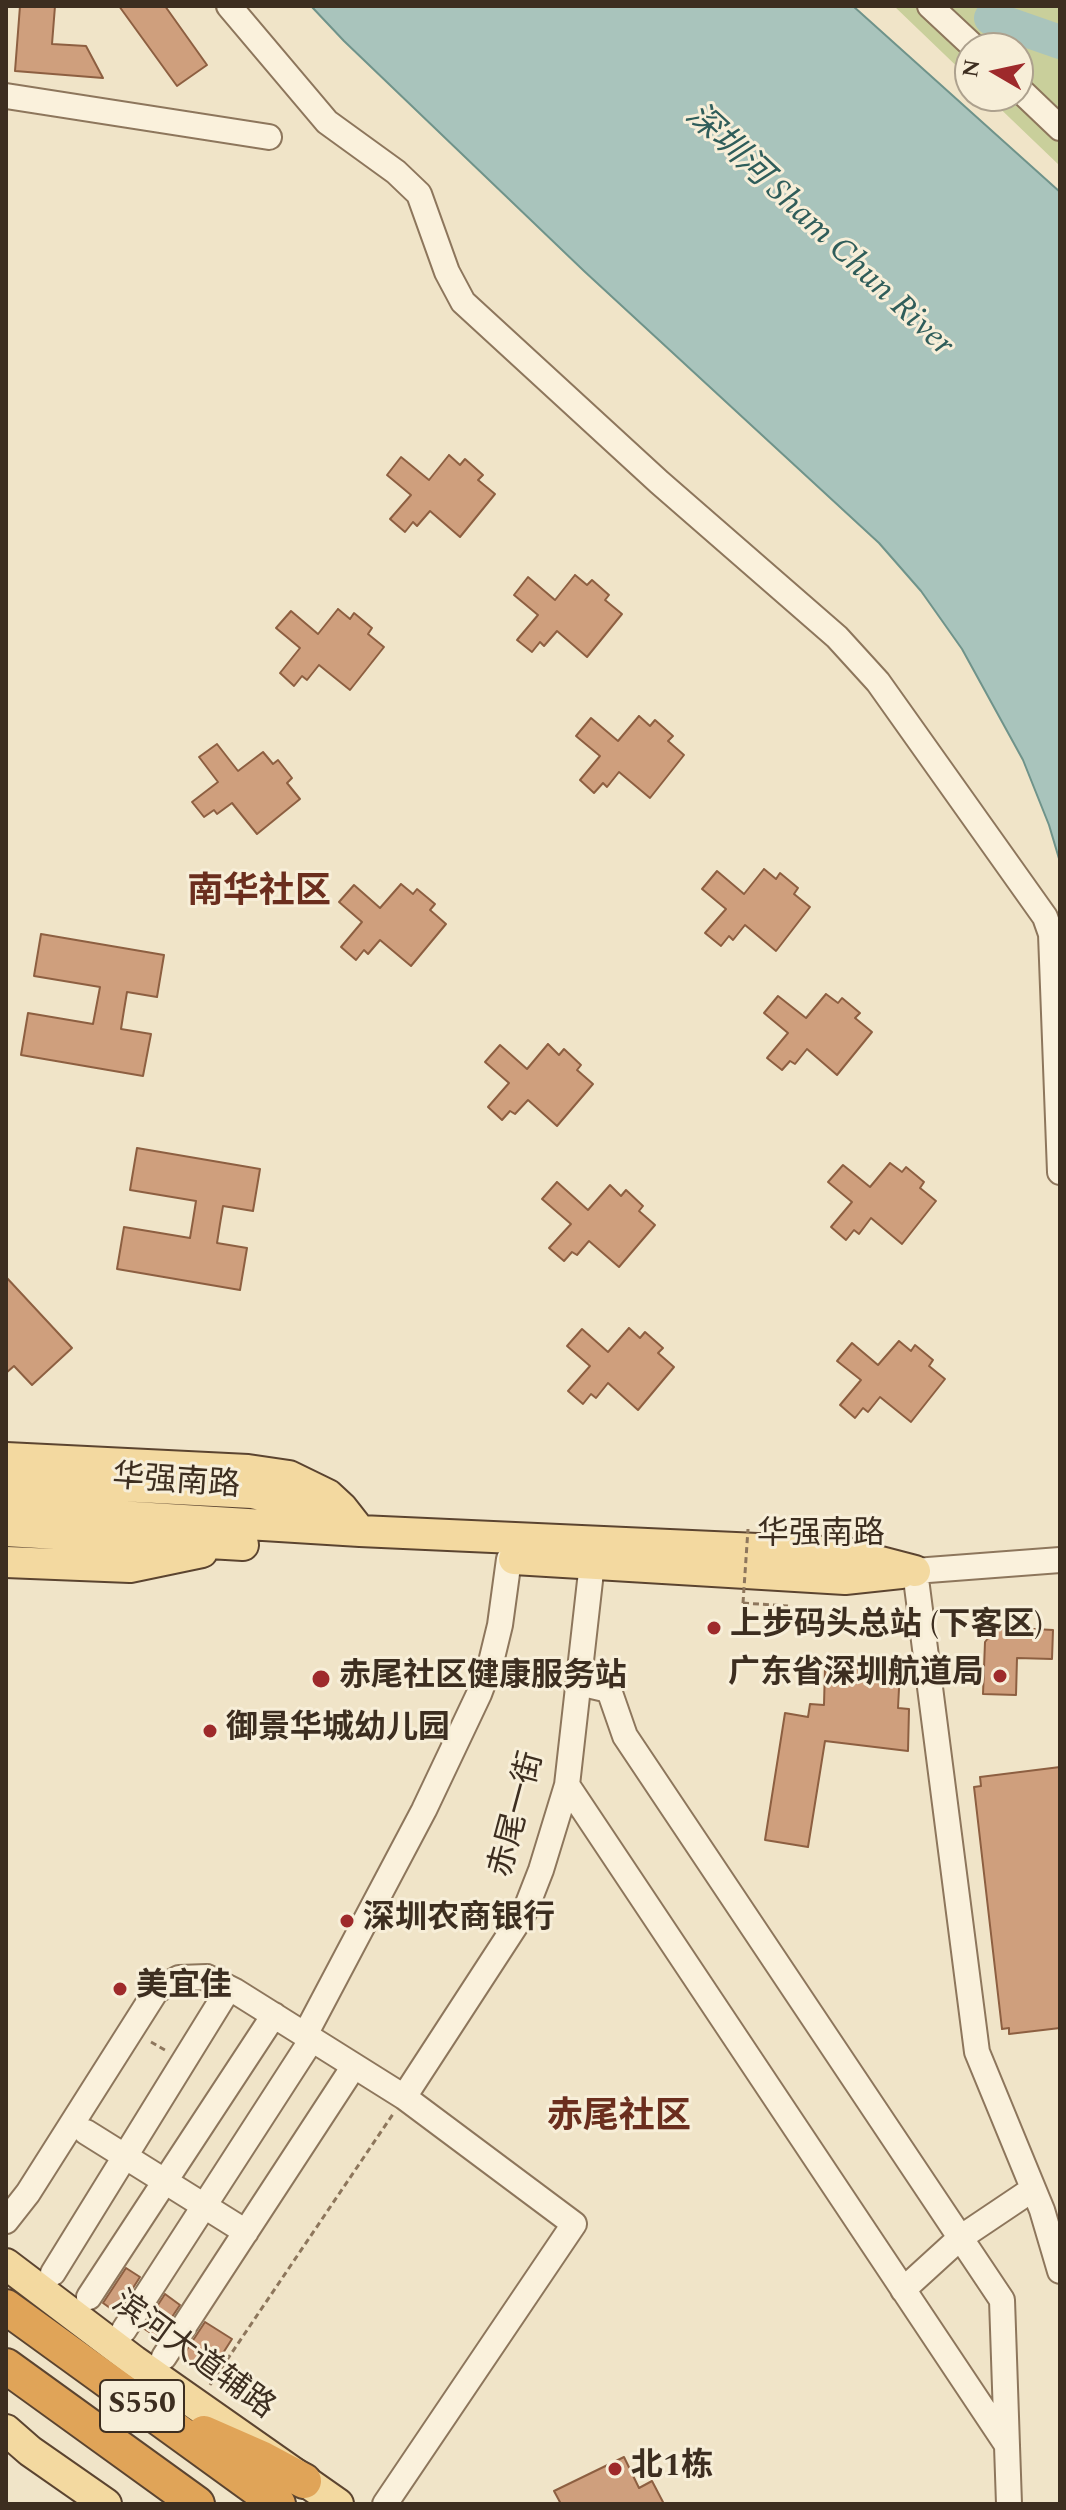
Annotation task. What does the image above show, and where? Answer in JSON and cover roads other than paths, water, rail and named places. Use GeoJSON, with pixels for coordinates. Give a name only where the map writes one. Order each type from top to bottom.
{"type":"FeatureCollection","features":[{"type":"Feature","properties":{"kind":"highway","name":"S550"},"geometry":{"type":"LineString","coordinates":[[6,2307],[278,2504]]}},
{"type":"Feature","properties":{"kind":"highway","name":"S550"},"geometry":{"type":"LineString","coordinates":[[6,2366],[197,2504]]}},
{"type":"Feature","properties":{"kind":"highway"},"geometry":{"type":"LineString","coordinates":[[137,2403],[261,2458],[304,2481]]}},
{"type":"Feature","properties":{"kind":"main road"},"geometry":{"type":"LineString","coordinates":[[6,1458],[271,1472],[300,1480],[328,1495],[360,1531]]}},
{"type":"Feature","properties":{"kind":"main road"},"geometry":{"type":"LineString","coordinates":[[6,1480],[252,1493],[298,1504],[360,1531]]}},
{"type":"Feature","properties":{"kind":"main road","name":"华强南路"},"geometry":{"type":"LineString","coordinates":[[6,1509],[360,1531],[846,1553],[915,1571]]}},
{"type":"Feature","properties":{"kind":"main road","name":"华强南路"},"geometry":{"type":"LineString","coordinates":[[6,1531],[845,1579],[915,1571]]}},
{"type":"Feature","properties":{"kind":"main road"},"geometry":{"type":"LineString","coordinates":[[6,1562],[130,1567],[242,1545]]}},
{"type":"Feature","properties":{"kind":"main road","name":"滨河大道辅路"},"geometry":{"type":"LineString","coordinates":[[6,2264],[134,2361],[338,2504]]}},
{"type":"Feature","properties":{"kind":"main road"},"geometry":{"type":"LineString","coordinates":[[6,2430],[30,2451],[106,2504]]}},
{"type":"Feature","properties":{"kind":"street"},"geometry":{"type":"LineString","coordinates":[[229,6],[327,122],[396,172],[419,194],[447,272],[463,302],[659,482],[837,637],[878,682],[1045,917],[1051,934],[1060,1172]]}},
{"type":"Feature","properties":{"kind":"street"},"geometry":{"type":"LineString","coordinates":[[930,6],[958,32]]}},
{"type":"Feature","properties":{"kind":"street"},"geometry":{"type":"LineString","coordinates":[[6,96],[269,137]]}},
{"type":"Feature","properties":{"kind":"street"},"geometry":{"type":"LineString","coordinates":[[1034,103],[1060,128]]}},
{"type":"Feature","properties":{"kind":"street"},"geometry":{"type":"LineString","coordinates":[[124,2330],[308,2037],[424,1810],[491,1662],[500,1625],[509,1559]]}},
{"type":"Feature","properties":{"kind":"street"},"geometry":{"type":"LineString","coordinates":[[1060,1560],[915,1571],[977,2052],[1042,2210],[1060,2271]]}},
{"type":"Feature","properties":{"kind":"street","name":"赤尾一街"},"geometry":{"type":"LineString","coordinates":[[404,2097],[525,1911],[541,1870],[567,1785],[592,1563]]}},
{"type":"Feature","properties":{"kind":"street"},"geometry":{"type":"LineString","coordinates":[[579,1683],[609,1690],[625,1736],[1002,2300],[1009,2504]]}},
{"type":"Feature","properties":{"kind":"street"},"geometry":{"type":"LineString","coordinates":[[567,1785],[1008,2446]]}},
{"type":"Feature","properties":{"kind":"street"},"geometry":{"type":"LineString","coordinates":[[6,2221],[28,2193],[156,1991],[179,1978],[207,1977],[229,1988],[404,2097],[574,2224],[385,2504]]}},
{"type":"Feature","properties":{"kind":"street"},"geometry":{"type":"LineString","coordinates":[[53,2273],[229,1988]]}},
{"type":"Feature","properties":{"kind":"street"},"geometry":{"type":"LineString","coordinates":[[89,2297],[274,2015]]}},
{"type":"Feature","properties":{"kind":"street"},"geometry":{"type":"LineString","coordinates":[[164,2357],[354,2066]]}},
{"type":"Feature","properties":{"kind":"street"},"geometry":{"type":"LineString","coordinates":[[86,2132],[246,2232]]}},
{"type":"Feature","properties":{"kind":"street"},"geometry":{"type":"LineString","coordinates":[[903,2290],[960,2238],[1033,2189]]}},
{"type":"Feature","properties":{"kind":"water","name":"深圳河 Sham Chun River"},"geometry":{"type":"Polygon","coordinates":[[[311,6],[853,6],[954,97],[954,112],[971,112],[1060,192],[1060,862],[1023,760],[962,649],[921,591],[879,543],[584,271],[311,6]]]}},
{"type":"Feature","properties":{"kind":"waterway"},"geometry":{"type":"LineString","coordinates":[[991,18],[1060,42]]}},
{"type":"Feature","properties":{"kind":"place","name":"上步码头总站 (下客区)"},"geometry":{"type":"Point","coordinates":[714,1628]}},
{"type":"Feature","properties":{"kind":"place","name":"广东省深圳航道局"},"geometry":{"type":"Point","coordinates":[1000,1676]}},
{"type":"Feature","properties":{"kind":"place","name":"赤尾社区健康服务站"},"geometry":{"type":"Point","coordinates":[321,1679]}},
{"type":"Feature","properties":{"kind":"place","name":"御景华城幼儿园"},"geometry":{"type":"Point","coordinates":[210,1731]}},
{"type":"Feature","properties":{"kind":"place","name":"深圳农商银行"},"geometry":{"type":"Point","coordinates":[347,1921]}},
{"type":"Feature","properties":{"kind":"place","name":"美宜佳"},"geometry":{"type":"Point","coordinates":[120,1989]}},
{"type":"Feature","properties":{"kind":"place","name":"北1栋"},"geometry":{"type":"Point","coordinates":[615,2469]}},
{"type":"Feature","properties":{"kind":"district","name":"南华社区"},"geometry":{"type":"Point","coordinates":[259,895]}},
{"type":"Feature","properties":{"kind":"district","name":"赤尾社区"},"geometry":{"type":"Point","coordinates":[619,2120]}}]}
